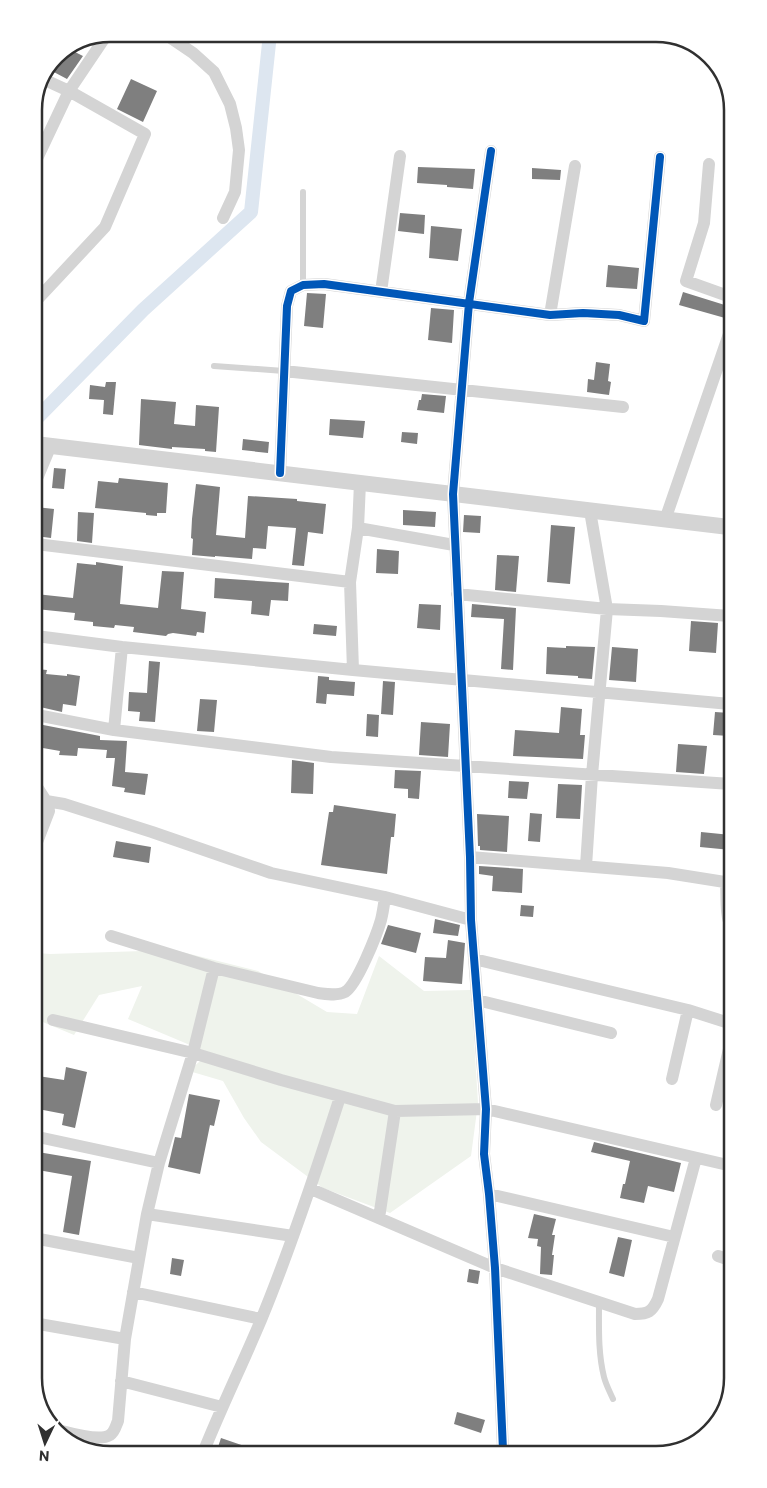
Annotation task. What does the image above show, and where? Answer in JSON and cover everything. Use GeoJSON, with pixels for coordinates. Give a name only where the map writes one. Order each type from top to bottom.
{"type":"FeatureCollection","features":[{"type":"Feature","properties":{"kind":"street"},"geometry":{"type":"LineString","coordinates":[[177,42],[193,53],[214,72],[230,104],[239,150],[235,192],[223,218]]}},
{"type":"Feature","properties":{"kind":"street"},"geometry":{"type":"LineString","coordinates":[[43,146],[69,91],[101,43]]}},
{"type":"Feature","properties":{"kind":"street"},"geometry":{"type":"LineString","coordinates":[[43,289],[105,227],[145,134],[49,82]]}},
{"type":"Feature","properties":{"kind":"street"},"geometry":{"type":"LineString","coordinates":[[491,151],[469,304],[453,494],[470,857],[471,920],[486,1109],[484,1154],[495,1268],[503,1446]]}},
{"type":"Feature","properties":{"kind":"street"},"geometry":{"type":"LineString","coordinates":[[381,292],[400,156]]}},
{"type":"Feature","properties":{"kind":"street"},"geometry":{"type":"LineString","coordinates":[[280,473],[287,306],[291,291],[302,285],[324,284],[550,315],[583,313],[620,315],[644,321],[660,157]]}},
{"type":"Feature","properties":{"kind":"street"},"geometry":{"type":"LineString","coordinates":[[709,164],[704,223],[686,281],[724,295]]}},
{"type":"Feature","properties":{"kind":"street"},"geometry":{"type":"LineString","coordinates":[[550,315],[575,166]]}},
{"type":"Feature","properties":{"kind":"street"},"geometry":{"type":"LineString","coordinates":[[665,520],[724,349]]}},
{"type":"Feature","properties":{"kind":"street"},"geometry":{"type":"LineString","coordinates":[[284,371],[623,408]]}},
{"type":"Feature","properties":{"kind":"street"},"geometry":{"type":"LineString","coordinates":[[43,445],[724,526]]}},
{"type":"Feature","properties":{"kind":"street"},"geometry":{"type":"LineString","coordinates":[[353,670],[350,582],[358,528],[360,483]]}},
{"type":"Feature","properties":{"kind":"street"},"geometry":{"type":"LineString","coordinates":[[586,866],[607,609],[590,510]]}},
{"type":"Feature","properties":{"kind":"street"},"geometry":{"type":"LineString","coordinates":[[358,528],[454,546]]}},
{"type":"Feature","properties":{"kind":"street"},"geometry":{"type":"LineString","coordinates":[[43,545],[350,582]]}},
{"type":"Feature","properties":{"kind":"street"},"geometry":{"type":"LineString","coordinates":[[457,594],[607,609],[724,616]]}},
{"type":"Feature","properties":{"kind":"street"},"geometry":{"type":"LineString","coordinates":[[43,637],[122,647],[353,670],[724,703]]}},
{"type":"Feature","properties":{"kind":"street"},"geometry":{"type":"LineString","coordinates":[[114,730],[122,647]]}},
{"type":"Feature","properties":{"kind":"street"},"geometry":{"type":"LineString","coordinates":[[43,716],[114,730],[330,757],[724,784]]}},
{"type":"Feature","properties":{"kind":"street"},"geometry":{"type":"LineString","coordinates":[[42,795],[49,811],[42,828]]}},
{"type":"Feature","properties":{"kind":"street"},"geometry":{"type":"LineString","coordinates":[[46,800],[152,832],[271,873],[385,897],[471,920]]}},
{"type":"Feature","properties":{"kind":"street"},"geometry":{"type":"LineString","coordinates":[[470,857],[668,873],[724,881]]}},
{"type":"Feature","properties":{"kind":"street"},"geometry":{"type":"LineString","coordinates":[[111,936],[214,968],[332,995],[345,992],[354,984],[376,934],[385,897]]}},
{"type":"Feature","properties":{"kind":"street"},"geometry":{"type":"LineString","coordinates":[[474,959],[688,1010],[724,1021]]}},
{"type":"Feature","properties":{"kind":"street"},"geometry":{"type":"LineString","coordinates":[[72,1433],[103,1437],[110,1435],[118,1421],[125,1338],[147,1214],[159,1163],[193,1053],[214,968]]}},
{"type":"Feature","properties":{"kind":"street"},"geometry":{"type":"LineString","coordinates":[[477,1000],[611,1032]]}},
{"type":"Feature","properties":{"kind":"street"},"geometry":{"type":"LineString","coordinates":[[672,1079],[688,1010]]}},
{"type":"Feature","properties":{"kind":"street"},"geometry":{"type":"LineString","coordinates":[[53,1020],[193,1053],[340,1097],[395,1111],[486,1109],[724,1164]]}},
{"type":"Feature","properties":{"kind":"street"},"geometry":{"type":"LineString","coordinates":[[716,1104],[724,1070]]}},
{"type":"Feature","properties":{"kind":"street"},"geometry":{"type":"LineString","coordinates":[[206,1445],[261,1319],[311,1190],[340,1097]]}},
{"type":"Feature","properties":{"kind":"street"},"geometry":{"type":"LineString","coordinates":[[378,1218],[395,1111]]}},
{"type":"Feature","properties":{"kind":"street"},"geometry":{"type":"LineString","coordinates":[[42,1138],[159,1163]]}},
{"type":"Feature","properties":{"kind":"street"},"geometry":{"type":"LineString","coordinates":[[311,1190],[495,1268],[634,1314],[644,1314],[654,1308],[658,1299],[696,1158]]}},
{"type":"Feature","properties":{"kind":"street"},"geometry":{"type":"LineString","coordinates":[[489,1194],[674,1237]]}},
{"type":"Feature","properties":{"kind":"street"},"geometry":{"type":"LineString","coordinates":[[147,1214],[293,1236]]}},
{"type":"Feature","properties":{"kind":"street"},"geometry":{"type":"LineString","coordinates":[[42,1240],[139,1258]]}},
{"type":"Feature","properties":{"kind":"street"},"geometry":{"type":"LineString","coordinates":[[718,1256],[724,1258]]}},
{"type":"Feature","properties":{"kind":"street"},"geometry":{"type":"LineString","coordinates":[[133,1292],[261,1319]]}},
{"type":"Feature","properties":{"kind":"street"},"geometry":{"type":"LineString","coordinates":[[42,1324],[125,1338]]}},
{"type":"Feature","properties":{"kind":"street"},"geometry":{"type":"LineString","coordinates":[[120,1381],[222,1407]]}},
{"type":"Feature","properties":{"kind":"lane"},"geometry":{"type":"LineString","coordinates":[[302,285],[303,192]]}},
{"type":"Feature","properties":{"kind":"lane"},"geometry":{"type":"LineString","coordinates":[[214,366],[284,371]]}},
{"type":"Feature","properties":{"kind":"lane"},"geometry":{"type":"LineString","coordinates":[[599,1303],[599,1350],[604,1379],[612,1400]]}},
{"type":"Feature","properties":{"kind":"shaded area"},"geometry":{"type":"Polygon","coordinates":[[[174,950],[258,971],[327,1012],[357,1014],[379,956],[424,991],[471,990],[478,1103],[471,1156],[390,1213],[323,1188],[261,1142],[244,1118],[223,1081],[189,1071],[209,1053],[128,1019],[142,986],[99,995],[74,1035],[42,1022],[42,953],[174,950]]]}},
{"type":"Feature","properties":{"kind":"building"},"geometry":{"type":"Polygon","coordinates":[[[76,52],[83,56],[67,79],[54,72],[62,62],[73,54],[76,52]]]}},
{"type":"Feature","properties":{"kind":"building"},"geometry":{"type":"Polygon","coordinates":[[[131,79],[157,91],[143,122],[117,109],[131,79]]]}},
{"type":"Feature","properties":{"kind":"building"},"geometry":{"type":"Polygon","coordinates":[[[418,167],[475,169],[473,189],[417,183],[418,167]]]}},
{"type":"Feature","properties":{"kind":"building"},"geometry":{"type":"Polygon","coordinates":[[[532,168],[561,170],[560,180],[532,179],[532,168]]]}},
{"type":"Feature","properties":{"kind":"building"},"geometry":{"type":"Polygon","coordinates":[[[400,213],[425,215],[424,234],[398,231],[400,213]]]}},
{"type":"Feature","properties":{"kind":"building"},"geometry":{"type":"Polygon","coordinates":[[[431,226],[462,229],[458,261],[429,258],[431,226]]]}},
{"type":"Feature","properties":{"kind":"building"},"geometry":{"type":"Polygon","coordinates":[[[608,265],[639,268],[637,289],[606,287],[608,265]]]}},
{"type":"Feature","properties":{"kind":"building"},"geometry":{"type":"Polygon","coordinates":[[[683,292],[724,305],[724,318],[679,305],[683,292]]]}},
{"type":"Feature","properties":{"kind":"building"},"geometry":{"type":"Polygon","coordinates":[[[307,293],[326,294],[323,328],[304,326],[307,293]]]}},
{"type":"Feature","properties":{"kind":"building"},"geometry":{"type":"Polygon","coordinates":[[[431,308],[454,310],[452,343],[428,340],[431,308]]]}},
{"type":"Feature","properties":{"kind":"building"},"geometry":{"type":"Polygon","coordinates":[[[596,362],[610,364],[608,381],[611,382],[609,395],[587,392],[588,379],[594,380],[596,362]]]}},
{"type":"Feature","properties":{"kind":"building"},"geometry":{"type":"Polygon","coordinates":[[[106,382],[116,382],[113,415],[103,414],[104,400],[89,399],[90,385],[105,387],[106,382]]]}},
{"type":"Feature","properties":{"kind":"building"},"geometry":{"type":"Polygon","coordinates":[[[422,394],[446,396],[444,413],[417,410],[422,394]]]}},
{"type":"Feature","properties":{"kind":"building"},"geometry":{"type":"Polygon","coordinates":[[[141,399],[176,402],[174,424],[195,426],[196,405],[219,407],[216,452],[205,451],[205,449],[172,447],[172,449],[139,445],[141,399]]]}},
{"type":"Feature","properties":{"kind":"building"},"geometry":{"type":"Polygon","coordinates":[[[330,419],[365,421],[363,438],[329,435],[330,419]]]}},
{"type":"Feature","properties":{"kind":"building"},"geometry":{"type":"Polygon","coordinates":[[[402,432],[418,433],[417,444],[401,442],[402,432]]]}},
{"type":"Feature","properties":{"kind":"building"},"geometry":{"type":"Polygon","coordinates":[[[243,439],[269,442],[268,453],[242,450],[243,439]]]}},
{"type":"Feature","properties":{"kind":"building"},"geometry":{"type":"Polygon","coordinates":[[[54,468],[66,469],[64,489],[52,488],[54,468]]]}},
{"type":"Feature","properties":{"kind":"building"},"geometry":{"type":"Polygon","coordinates":[[[119,478],[168,483],[166,513],[157,513],[157,516],[146,515],[146,513],[95,508],[98,481],[118,483],[119,478]]]}},
{"type":"Feature","properties":{"kind":"building"},"geometry":{"type":"Polygon","coordinates":[[[196,484],[220,487],[216,535],[245,538],[248,496],[297,499],[297,501],[326,504],[323,534],[308,532],[304,566],[292,565],[296,528],[268,526],[266,549],[253,548],[252,559],[192,555],[192,519],[196,484]]]}},
{"type":"Feature","properties":{"kind":"building"},"geometry":{"type":"Polygon","coordinates":[[[43,508],[54,509],[51,538],[43,537],[43,508]]]}},
{"type":"Feature","properties":{"kind":"building"},"geometry":{"type":"Polygon","coordinates":[[[403,510],[436,512],[435,527],[403,525],[403,510]]]}},
{"type":"Feature","properties":{"kind":"building"},"geometry":{"type":"Polygon","coordinates":[[[78,512],[94,513],[92,543],[77,541],[78,512]]]}},
{"type":"Feature","properties":{"kind":"building"},"geometry":{"type":"Polygon","coordinates":[[[464,515],[481,516],[480,533],[463,532],[464,515]]]}},
{"type":"Feature","properties":{"kind":"building"},"geometry":{"type":"Polygon","coordinates":[[[551,525],[575,527],[570,584],[547,582],[551,525]]]}},
{"type":"Feature","properties":{"kind":"building"},"geometry":{"type":"Polygon","coordinates":[[[377,549],[399,551],[398,574],[376,573],[377,549]]]}},
{"type":"Feature","properties":{"kind":"building"},"geometry":{"type":"Polygon","coordinates":[[[497,555],[519,556],[516,592],[495,590],[497,555]]]}},
{"type":"Feature","properties":{"kind":"building"},"geometry":{"type":"Polygon","coordinates":[[[96,562],[123,566],[120,604],[158,608],[162,571],[184,572],[181,609],[206,612],[204,633],[197,632],[196,636],[173,633],[166,636],[133,632],[134,627],[115,625],[114,628],[93,626],[93,622],[74,620],[75,613],[43,610],[43,595],[73,598],[77,563],[96,565],[96,562]]]}},
{"type":"Feature","properties":{"kind":"building"},"geometry":{"type":"Polygon","coordinates":[[[215,578],[289,583],[288,601],[271,600],[269,616],[251,614],[252,601],[214,598],[215,578]]]}},
{"type":"Feature","properties":{"kind":"building"},"geometry":{"type":"Polygon","coordinates":[[[419,604],[441,605],[440,630],[417,628],[419,604]]]}},
{"type":"Feature","properties":{"kind":"building"},"geometry":{"type":"Polygon","coordinates":[[[472,604],[516,608],[513,670],[501,669],[504,619],[471,617],[472,604]]]}},
{"type":"Feature","properties":{"kind":"building"},"geometry":{"type":"Polygon","coordinates":[[[691,621],[718,623],[716,653],[689,651],[691,621]]]}},
{"type":"Feature","properties":{"kind":"building"},"geometry":{"type":"Polygon","coordinates":[[[314,624],[337,626],[336,636],[313,634],[314,624]]]}},
{"type":"Feature","properties":{"kind":"building"},"geometry":{"type":"Polygon","coordinates":[[[566,646],[595,647],[592,679],[546,674],[547,647],[566,648],[566,646]]]}},
{"type":"Feature","properties":{"kind":"building"},"geometry":{"type":"Polygon","coordinates":[[[612,647],[638,649],[636,682],[609,680],[612,647]]]}},
{"type":"Feature","properties":{"kind":"building"},"geometry":{"type":"Polygon","coordinates":[[[149,661],[160,662],[155,722],[139,721],[140,712],[128,711],[129,692],[147,693],[149,661]]]}},
{"type":"Feature","properties":{"kind":"building"},"geometry":{"type":"Polygon","coordinates":[[[43,670],[47,670],[46,674],[80,676],[76,706],[63,704],[62,712],[43,708],[43,670]]]}},
{"type":"Feature","properties":{"kind":"building"},"geometry":{"type":"Polygon","coordinates":[[[318,676],[329,677],[329,680],[355,682],[354,696],[327,694],[326,704],[316,703],[318,676]]]}},
{"type":"Feature","properties":{"kind":"building"},"geometry":{"type":"Polygon","coordinates":[[[383,681],[395,682],[393,715],[381,714],[383,681]]]}},
{"type":"Feature","properties":{"kind":"building"},"geometry":{"type":"Polygon","coordinates":[[[200,699],[217,700],[214,732],[197,731],[200,699]]]}},
{"type":"Feature","properties":{"kind":"building"},"geometry":{"type":"Polygon","coordinates":[[[561,707],[582,709],[580,735],[585,735],[583,759],[513,756],[515,730],[559,733],[561,707]]]}},
{"type":"Feature","properties":{"kind":"building"},"geometry":{"type":"Polygon","coordinates":[[[715,712],[724,713],[724,736],[713,735],[715,712]]]}},
{"type":"Feature","properties":{"kind":"building"},"geometry":{"type":"Polygon","coordinates":[[[367,714],[379,715],[378,737],[366,736],[367,714]]]}},
{"type":"Feature","properties":{"kind":"building"},"geometry":{"type":"Polygon","coordinates":[[[421,722],[450,724],[448,757],[419,755],[421,722]]]}},
{"type":"Feature","properties":{"kind":"building"},"geometry":{"type":"Polygon","coordinates":[[[43,725],[100,736],[100,740],[127,741],[125,772],[148,774],[145,795],[124,792],[125,788],[112,786],[115,758],[106,758],[107,750],[78,748],[77,756],[59,755],[60,751],[42,748],[43,725]]]}},
{"type":"Feature","properties":{"kind":"building"},"geometry":{"type":"Polygon","coordinates":[[[678,744],[707,746],[704,774],[676,772],[678,744]]]}},
{"type":"Feature","properties":{"kind":"building"},"geometry":{"type":"Polygon","coordinates":[[[292,760],[314,763],[313,794],[291,793],[292,760]]]}},
{"type":"Feature","properties":{"kind":"building"},"geometry":{"type":"Polygon","coordinates":[[[395,770],[421,771],[419,799],[408,798],[408,789],[394,788],[395,770]]]}},
{"type":"Feature","properties":{"kind":"building"},"geometry":{"type":"Polygon","coordinates":[[[509,781],[529,782],[527,799],[508,798],[509,781]]]}},
{"type":"Feature","properties":{"kind":"building"},"geometry":{"type":"Polygon","coordinates":[[[558,784],[582,785],[580,819],[556,818],[558,784]]]}},
{"type":"Feature","properties":{"kind":"building"},"geometry":{"type":"Polygon","coordinates":[[[334,805],[396,814],[394,837],[391,837],[387,874],[321,865],[329,812],[333,812],[334,805]]]}},
{"type":"Feature","properties":{"kind":"building"},"geometry":{"type":"Polygon","coordinates":[[[530,813],[542,814],[540,842],[528,841],[530,813]]]}},
{"type":"Feature","properties":{"kind":"building"},"geometry":{"type":"Polygon","coordinates":[[[477,814],[509,816],[507,852],[480,850],[480,846],[478,846],[477,814]]]}},
{"type":"Feature","properties":{"kind":"building"},"geometry":{"type":"Polygon","coordinates":[[[701,832],[724,834],[724,849],[700,847],[701,832]]]}},
{"type":"Feature","properties":{"kind":"building"},"geometry":{"type":"Polygon","coordinates":[[[116,841],[151,847],[149,863],[113,857],[116,841]]]}},
{"type":"Feature","properties":{"kind":"building"},"geometry":{"type":"Polygon","coordinates":[[[479,866],[523,869],[522,893],[492,891],[493,876],[479,874],[479,866]]]}},
{"type":"Feature","properties":{"kind":"building"},"geometry":{"type":"Polygon","coordinates":[[[521,905],[534,906],[533,917],[520,916],[521,905]]]}},
{"type":"Feature","properties":{"kind":"building"},"geometry":{"type":"Polygon","coordinates":[[[435,919],[460,925],[458,936],[433,933],[435,919]]]}},
{"type":"Feature","properties":{"kind":"building"},"geometry":{"type":"Polygon","coordinates":[[[388,925],[421,933],[416,953],[381,944],[388,925]]]}},
{"type":"Feature","properties":{"kind":"building"},"geometry":{"type":"Polygon","coordinates":[[[448,940],[465,943],[462,984],[423,981],[425,957],[446,958],[448,940]]]}},
{"type":"Feature","properties":{"kind":"building"},"geometry":{"type":"Polygon","coordinates":[[[66,1067],[87,1072],[75,1128],[62,1125],[64,1114],[42,1110],[42,1077],[64,1080],[66,1067]]]}},
{"type":"Feature","properties":{"kind":"building"},"geometry":{"type":"Polygon","coordinates":[[[189,1094],[220,1100],[214,1126],[210,1125],[200,1174],[168,1167],[175,1137],[181,1138],[189,1094]]]}},
{"type":"Feature","properties":{"kind":"building"},"geometry":{"type":"Polygon","coordinates":[[[594,1142],[681,1163],[674,1192],[648,1186],[644,1203],[620,1198],[630,1161],[591,1152],[594,1142]]]}},
{"type":"Feature","properties":{"kind":"building"},"geometry":{"type":"Polygon","coordinates":[[[42,1153],[91,1161],[79,1235],[63,1232],[72,1176],[42,1171],[42,1153]]]}},
{"type":"Feature","properties":{"kind":"building"},"geometry":{"type":"Polygon","coordinates":[[[534,1214],[556,1219],[552,1235],[555,1235],[552,1275],[540,1274],[541,1247],[537,1246],[538,1239],[528,1238],[534,1214]]]}},
{"type":"Feature","properties":{"kind":"building"},"geometry":{"type":"Polygon","coordinates":[[[618,1237],[632,1240],[624,1277],[609,1273],[618,1237]]]}},
{"type":"Feature","properties":{"kind":"building"},"geometry":{"type":"Polygon","coordinates":[[[172,1258],[184,1260],[181,1276],[170,1274],[172,1258]]]}},
{"type":"Feature","properties":{"kind":"building"},"geometry":{"type":"Polygon","coordinates":[[[469,1269],[480,1271],[478,1284],[467,1282],[469,1269]]]}},
{"type":"Feature","properties":{"kind":"building"},"geometry":{"type":"Polygon","coordinates":[[[457,1412],[485,1420],[481,1433],[454,1424],[457,1412]]]}},
{"type":"Feature","properties":{"kind":"building"},"geometry":{"type":"Polygon","coordinates":[[[221,1438],[242,1445],[219,1445],[221,1438]]]}},
{"type":"Feature","properties":{"kind":"waterway"},"geometry":{"type":"LineString","coordinates":[[43,412],[143,310],[251,212],[269,42]]}},
{"type":"Feature","properties":{"kind":"cycle path"},"geometry":{"type":"LineString","coordinates":[[491,151],[469,303],[453,494],[470,857],[471,920],[486,1109],[484,1154],[495,1268],[503,1446]]}},
{"type":"Feature","properties":{"kind":"cycle path"},"geometry":{"type":"LineString","coordinates":[[280,473],[287,306],[291,291],[303,285],[324,284],[550,315],[583,313],[619,315],[644,321],[660,157]]}}]}
